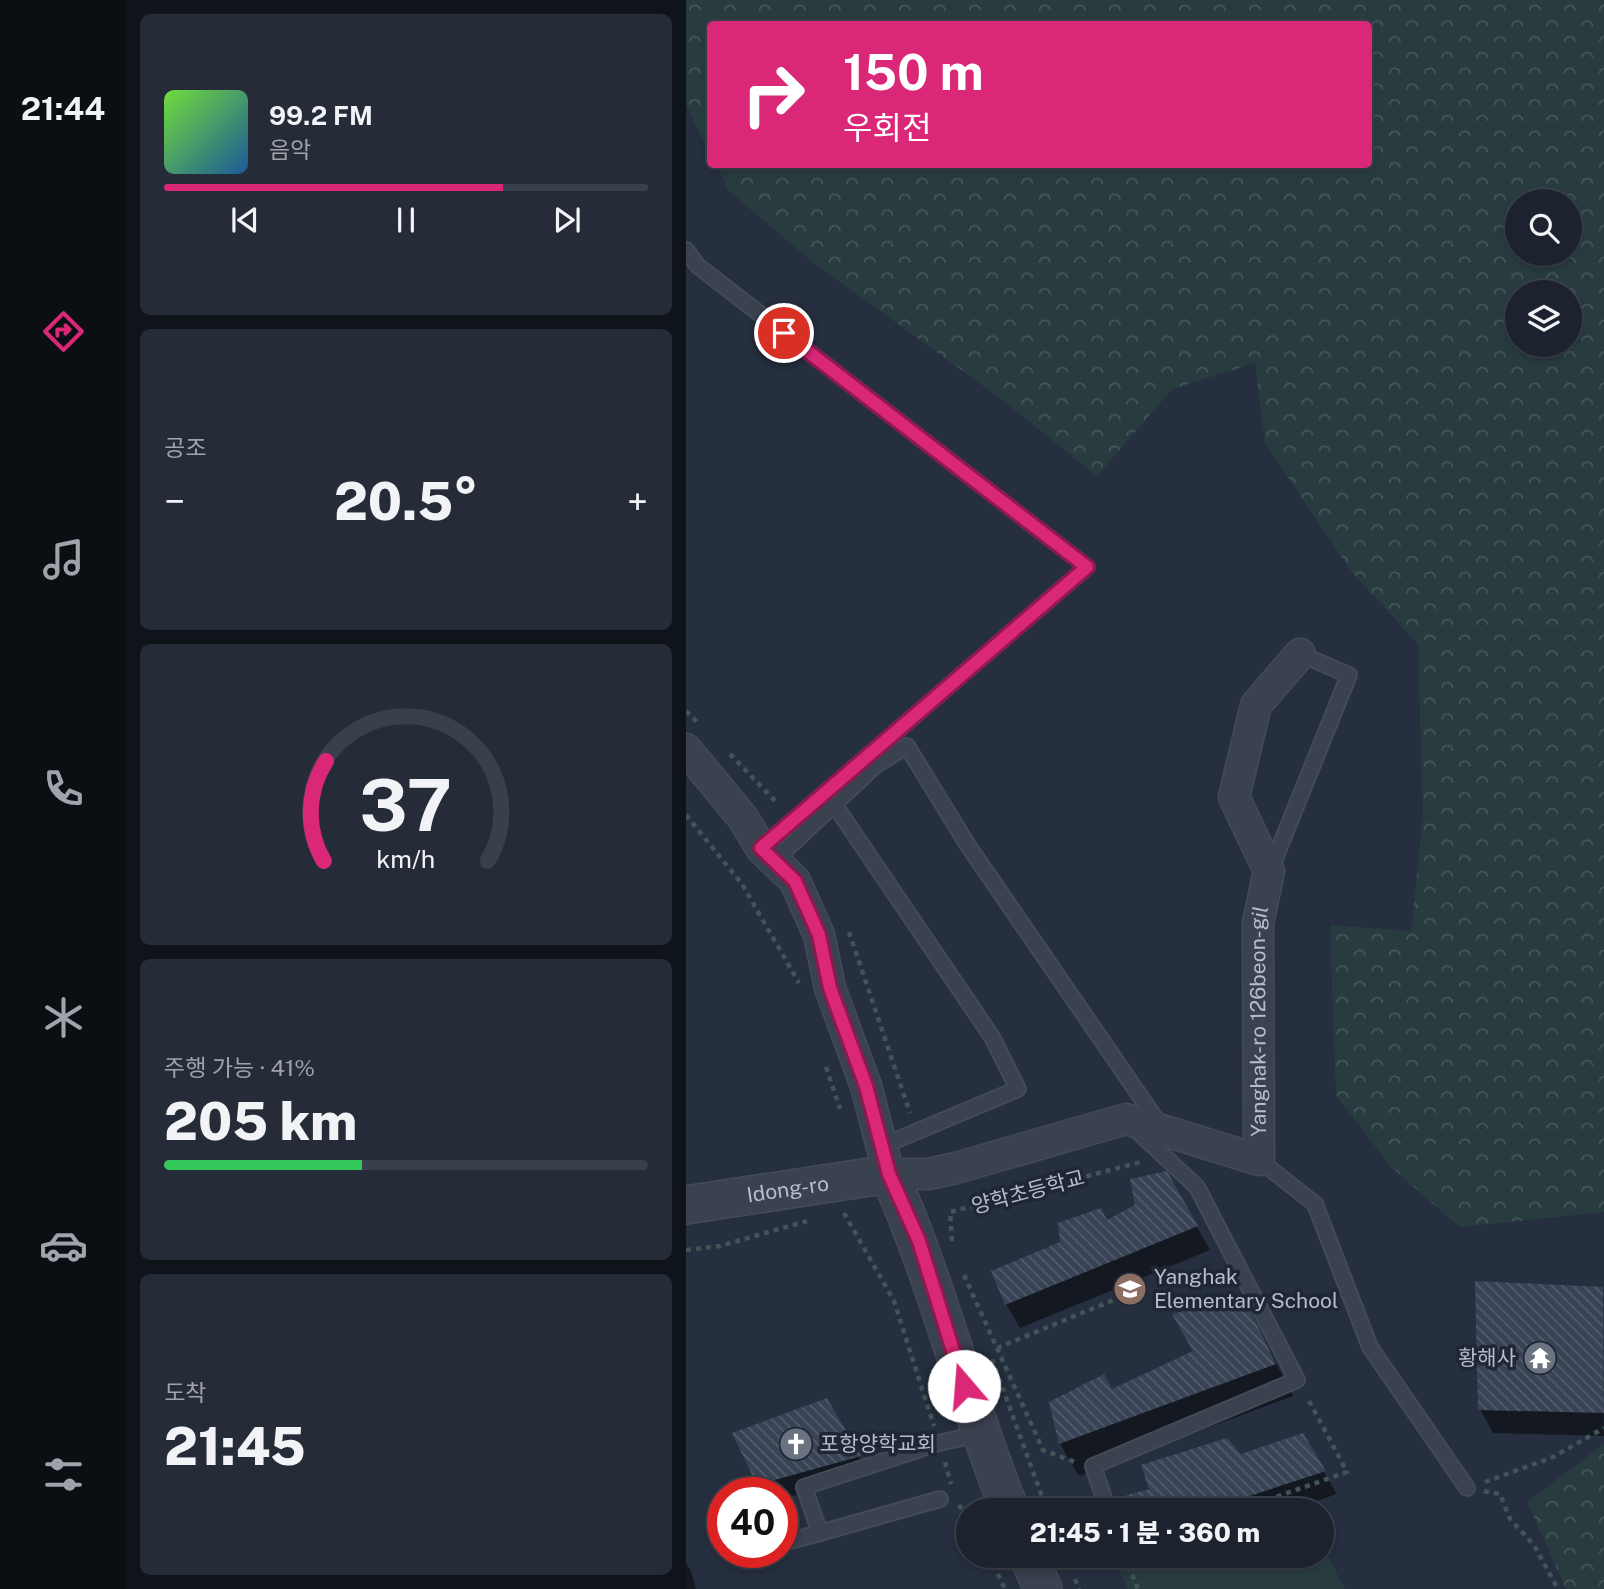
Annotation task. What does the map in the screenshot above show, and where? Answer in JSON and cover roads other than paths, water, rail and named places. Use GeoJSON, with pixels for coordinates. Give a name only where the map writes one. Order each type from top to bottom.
{"type":"FeatureCollection","features":[{"type":"Feature","properties":{"kind":"street"},"geometry":{"type":"LineString","coordinates":[[1269,871],[1234,797],[1256,705],[1300,654]]}},
{"type":"Feature","properties":{"kind":"street"},"geometry":{"type":"LineString","coordinates":[[686,750],[743,818],[768,854],[795,881],[819,935],[830,988],[866,1086],[886,1160],[919,1241],[979,1434],[1005,1498]]}},
{"type":"Feature","properties":{"kind":"street","name":"Yanghak-ro 126beon-gil"},"geometry":{"type":"LineString","coordinates":[[886,1160],[928,1174],[1126,1119],[1162,1142],[1259,1160],[1258,923],[1269,871]]}},
{"type":"Feature","properties":{"kind":"street","name":"Idong-ro"},"geometry":{"type":"LineString","coordinates":[[686,1205],[886,1160]]}},
{"type":"Feature","properties":{"kind":"street"},"geometry":{"type":"LineString","coordinates":[[1033,1568],[1043,1589]]}},
{"type":"Feature","properties":{"kind":"lane"},"geometry":{"type":"LineString","coordinates":[[686,250],[698,266],[1087,567],[768,854]]}},
{"type":"Feature","properties":{"kind":"lane"},"geometry":{"type":"LineString","coordinates":[[1269,871],[1349,675],[1300,654]]}},
{"type":"Feature","properties":{"kind":"lane"},"geometry":{"type":"LineString","coordinates":[[768,854],[834,804],[876,765],[907,746],[967,844],[1162,1142],[1197,1187],[1297,1380],[1093,1466],[1104,1498]]}},
{"type":"Feature","properties":{"kind":"lane"},"geometry":{"type":"LineString","coordinates":[[834,804],[992,1038],[1018,1089],[886,1160]]}},
{"type":"Feature","properties":{"kind":"lane"},"geometry":{"type":"LineString","coordinates":[[1259,1160],[1315,1204],[1370,1346],[1467,1488]]}},
{"type":"Feature","properties":{"kind":"lane"},"geometry":{"type":"LineString","coordinates":[[820,1533],[804,1487],[939,1443],[979,1434]]}},
{"type":"Feature","properties":{"kind":"lane"},"geometry":{"type":"LineString","coordinates":[[798,1539],[948,1499]]}},
{"type":"Feature","properties":{"kind":"place","name":"Yanghak Elementary School"},"geometry":{"type":"Point","coordinates":[1130,1289]}},
{"type":"Feature","properties":{"kind":"place","name":"황해사"},"geometry":{"type":"Point","coordinates":[1540,1358]}},
{"type":"Feature","properties":{"kind":"place","name":"포항양학교회"},"geometry":{"type":"Point","coordinates":[796,1444]}}]}
